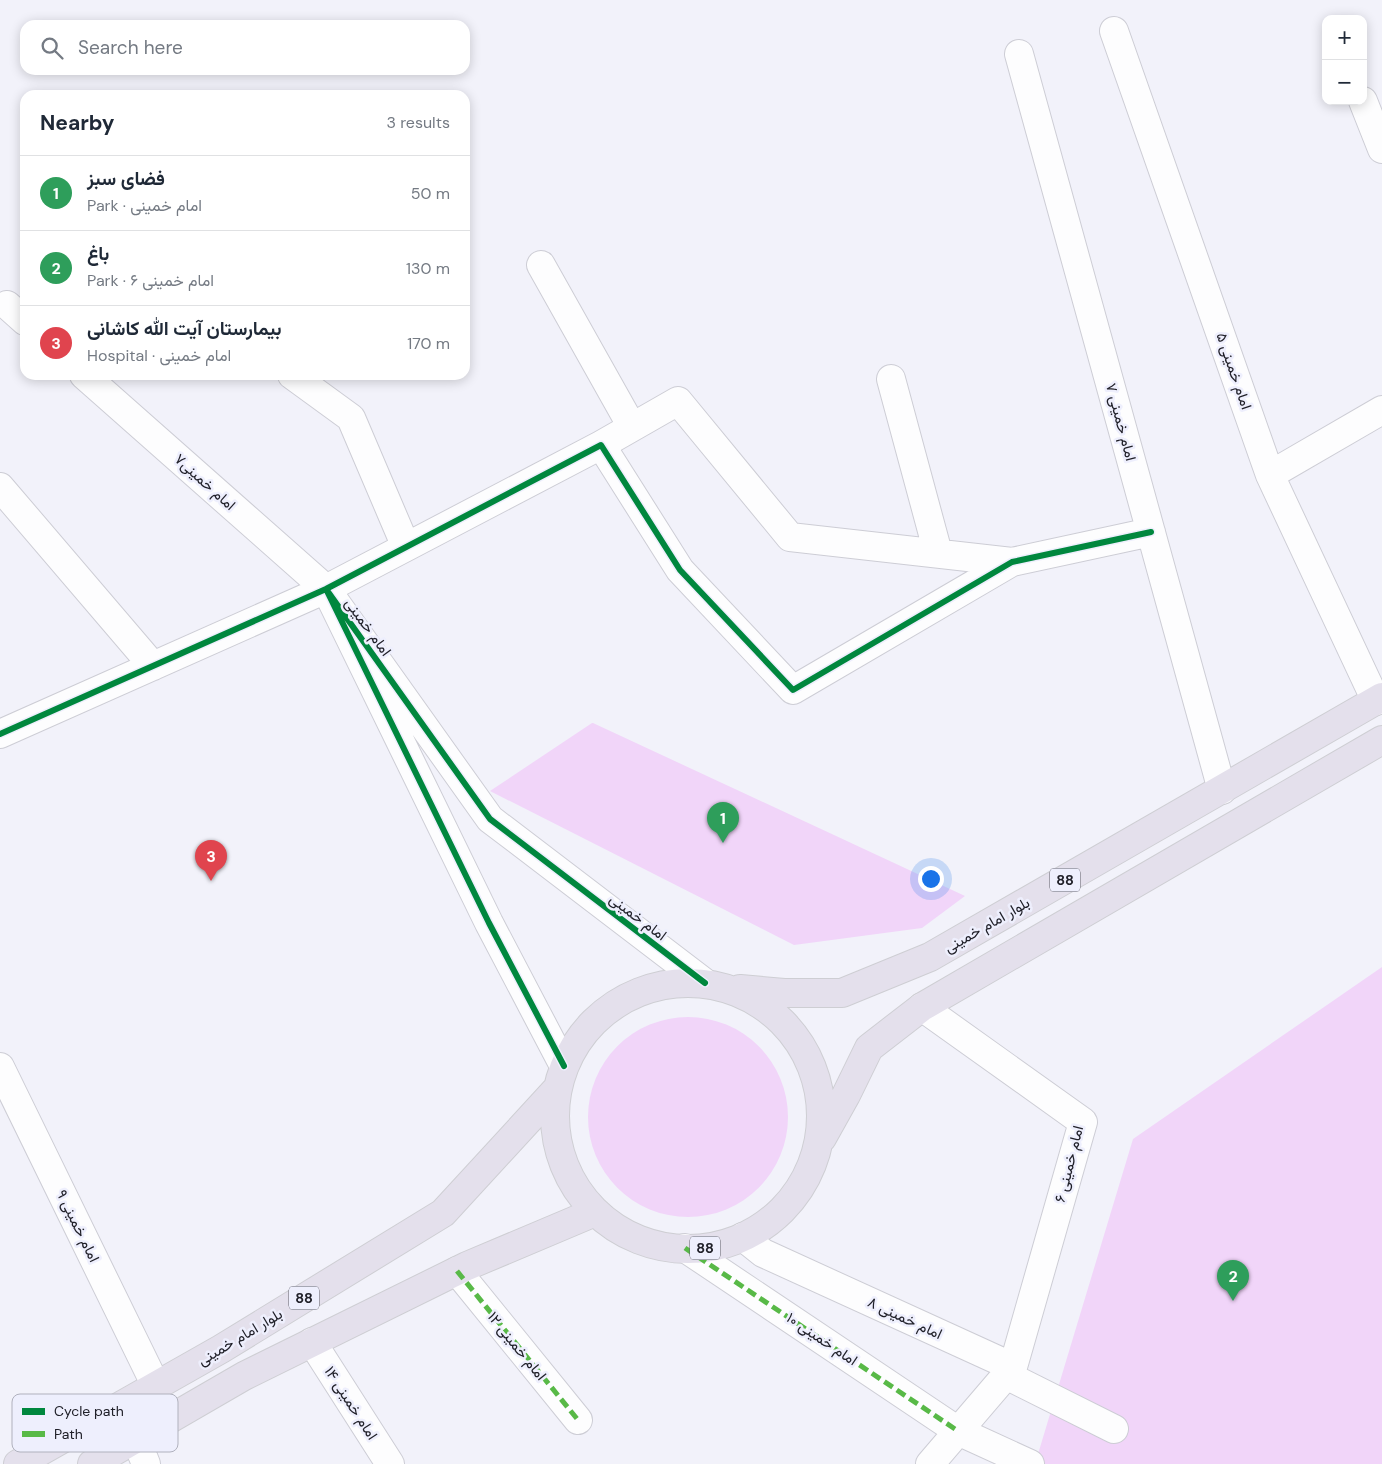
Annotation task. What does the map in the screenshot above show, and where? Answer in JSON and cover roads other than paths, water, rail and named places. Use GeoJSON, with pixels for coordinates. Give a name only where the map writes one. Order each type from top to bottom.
{"type":"FeatureCollection","features":[{"type":"Feature","properties":{"kind":"highway","name":"بلوار امام خمینی"},"geometry":{"type":"LineString","coordinates":[[716,986],[784,993],[842,993],[930,957],[1379,699]]}},
{"type":"Feature","properties":{"kind":"highway","name":"88"},"geometry":{"type":"LineString","coordinates":[[818,1146],[822,1106],[813,1066],[792,1032],[763,1005],[716,986],[670,984],[636,993],[621,1001],[606,1010],[581,1035],[560,1078],[554,1123],[560,1156],[574,1186],[595,1212],[627,1235],[665,1247],[704,1248],[743,1237],[777,1215],[803,1183],[818,1146],[869,1048],[922,1007],[1382,740]]}},
{"type":"Feature","properties":{"kind":"highway","name":"بلوار امام خمینی"},"geometry":{"type":"LineString","coordinates":[[142,1394],[221,1349],[442,1213],[560,1078]]}},
{"type":"Feature","properties":{"kind":"highway"},"geometry":{"type":"LineString","coordinates":[[178,1414],[244,1376],[456,1271],[595,1212]]}},
{"type":"Feature","properties":{"kind":"highway","name":"بلوار امام خمینی"},"geometry":{"type":"LineString","coordinates":[[18,1464],[39,1452]]}},
{"type":"Feature","properties":{"kind":"highway"},"geometry":{"type":"LineString","coordinates":[[92,1464],[113,1452]]}},
{"type":"Feature","properties":{"kind":"street","name":"امام خمینی ۵"},"geometry":{"type":"LineString","coordinates":[[1114,31],[1270,475],[1379,699]]}},
{"type":"Feature","properties":{"kind":"street","name":"امام خمینی ۷"},"geometry":{"type":"LineString","coordinates":[[1019,54],[1222,790]]}},
{"type":"Feature","properties":{"kind":"street"},"geometry":{"type":"LineString","coordinates":[[1364,105],[1382,149]]}},
{"type":"Feature","properties":{"kind":"street"},"geometry":{"type":"LineString","coordinates":[[541,265],[632,427]]}},
{"type":"Feature","properties":{"kind":"street"},"geometry":{"type":"LineString","coordinates":[[891,379],[938,554]]}},
{"type":"Feature","properties":{"kind":"street","name":"امام خمینی۷"},"geometry":{"type":"LineString","coordinates":[[90,380],[326,589]]}},
{"type":"Feature","properties":{"kind":"street"},"geometry":{"type":"LineString","coordinates":[[299,380],[351,418],[406,547]]}},
{"type":"Feature","properties":{"kind":"street"},"geometry":{"type":"LineString","coordinates":[[0,734],[326,589],[601,445],[678,402],[790,537],[1012,562]]}},
{"type":"Feature","properties":{"kind":"street"},"geometry":{"type":"LineString","coordinates":[[1270,475],[1382,410]]}},
{"type":"Feature","properties":{"kind":"street"},"geometry":{"type":"LineString","coordinates":[[601,445],[680,570],[793,690],[1012,562],[1151,532]]}},
{"type":"Feature","properties":{"kind":"street"},"geometry":{"type":"LineString","coordinates":[[0,487],[153,666]]}},
{"type":"Feature","properties":{"kind":"street","name":"امام خمینی"},"geometry":{"type":"LineString","coordinates":[[326,589],[490,819],[716,986]]}},
{"type":"Feature","properties":{"kind":"street","name":"امام خمینی"},"geometry":{"type":"LineString","coordinates":[[326,589],[489,923],[560,1078]]}},
{"type":"Feature","properties":{"kind":"street","name":"امام خمینی ۶"},"geometry":{"type":"LineString","coordinates":[[922,1007],[1083,1122],[1010,1371]]}},
{"type":"Feature","properties":{"kind":"street","name":"امام خمینی ۹"},"geometry":{"type":"LineString","coordinates":[[0,1066],[156,1386]]}},
{"type":"Feature","properties":{"kind":"street","name":"امام خمینی ۸"},"geometry":{"type":"LineString","coordinates":[[743,1237],[763,1253],[1010,1371],[1114,1429]]}},
{"type":"Feature","properties":{"kind":"street","name":"امام خمینی ۱۰"},"geometry":{"type":"LineString","coordinates":[[685,1248],[1030,1464]]}},
{"type":"Feature","properties":{"kind":"street","name":"امام خمینی ۱۲"},"geometry":{"type":"LineString","coordinates":[[456,1271],[578,1420]]}},
{"type":"Feature","properties":{"kind":"street","name":"امام خمینی ۱۴"},"geometry":{"type":"LineString","coordinates":[[312,1342],[390,1464]]}},
{"type":"Feature","properties":{"kind":"street"},"geometry":{"type":"LineString","coordinates":[[930,1464],[1010,1371]]}},
{"type":"Feature","properties":{"kind":"street"},"geometry":{"type":"LineString","coordinates":[[141,1452],[146,1464]]}},
{"type":"Feature","properties":{"kind":"place","name":"فضای سبز"},"geometry":{"type":"Point","coordinates":[723,843]}},
{"type":"Feature","properties":{"kind":"place","name":"بیمارستان آیت الله کاشانی"},"geometry":{"type":"Point","coordinates":[211,881]}},
{"type":"Feature","properties":{"kind":"place","name":"باغ"},"geometry":{"type":"Point","coordinates":[1233,1301]}}]}
